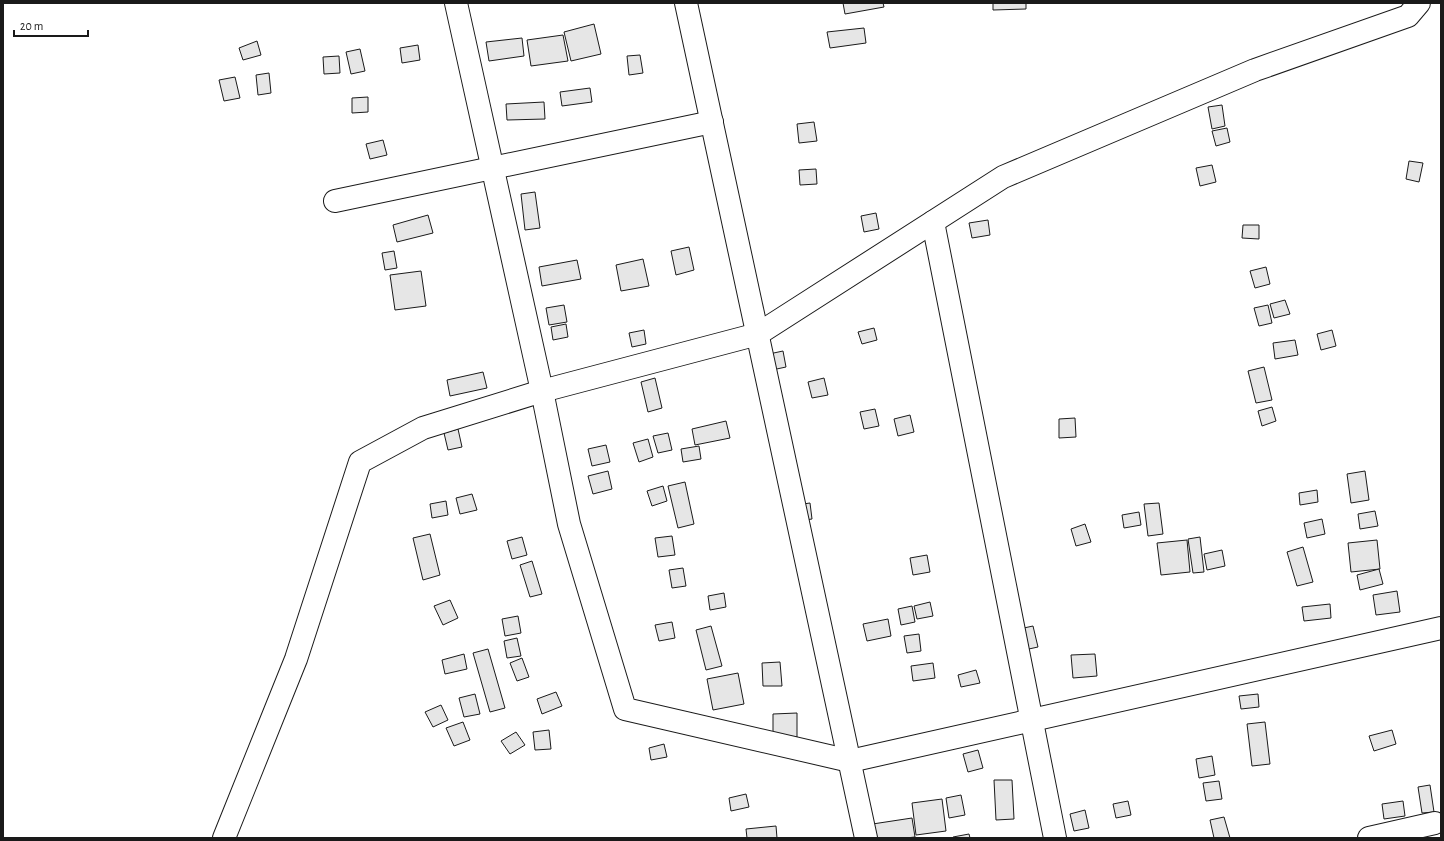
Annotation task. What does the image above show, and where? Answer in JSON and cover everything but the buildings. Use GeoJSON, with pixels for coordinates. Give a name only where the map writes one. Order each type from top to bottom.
{"type":"FeatureCollection","features":[{"type":"Feature","properties":{"kind":"street"},"geometry":{"type":"LineString","coordinates":[[456,3],[542,391],[569,524],[625,709],[850,761],[1441,628]]}},
{"type":"Feature","properties":{"kind":"street"},"geometry":{"type":"LineString","coordinates":[[686,3],[866,838]]}},
{"type":"Feature","properties":{"kind":"street"},"geometry":{"type":"LineString","coordinates":[[224,838],[296,659],[360,462],[423,428],[542,391],[758,334],[1003,177],[1255,70],[1408,16],[1419,3]]}},
{"type":"Feature","properties":{"kind":"street"},"geometry":{"type":"LineString","coordinates":[[335,201],[712,122]]}},
{"type":"Feature","properties":{"kind":"street"},"geometry":{"type":"LineString","coordinates":[[933,222],[1055,838]]}},
{"type":"Feature","properties":{"kind":"street"},"geometry":{"type":"LineString","coordinates":[[1369,838],[1434,823]]}}]}
